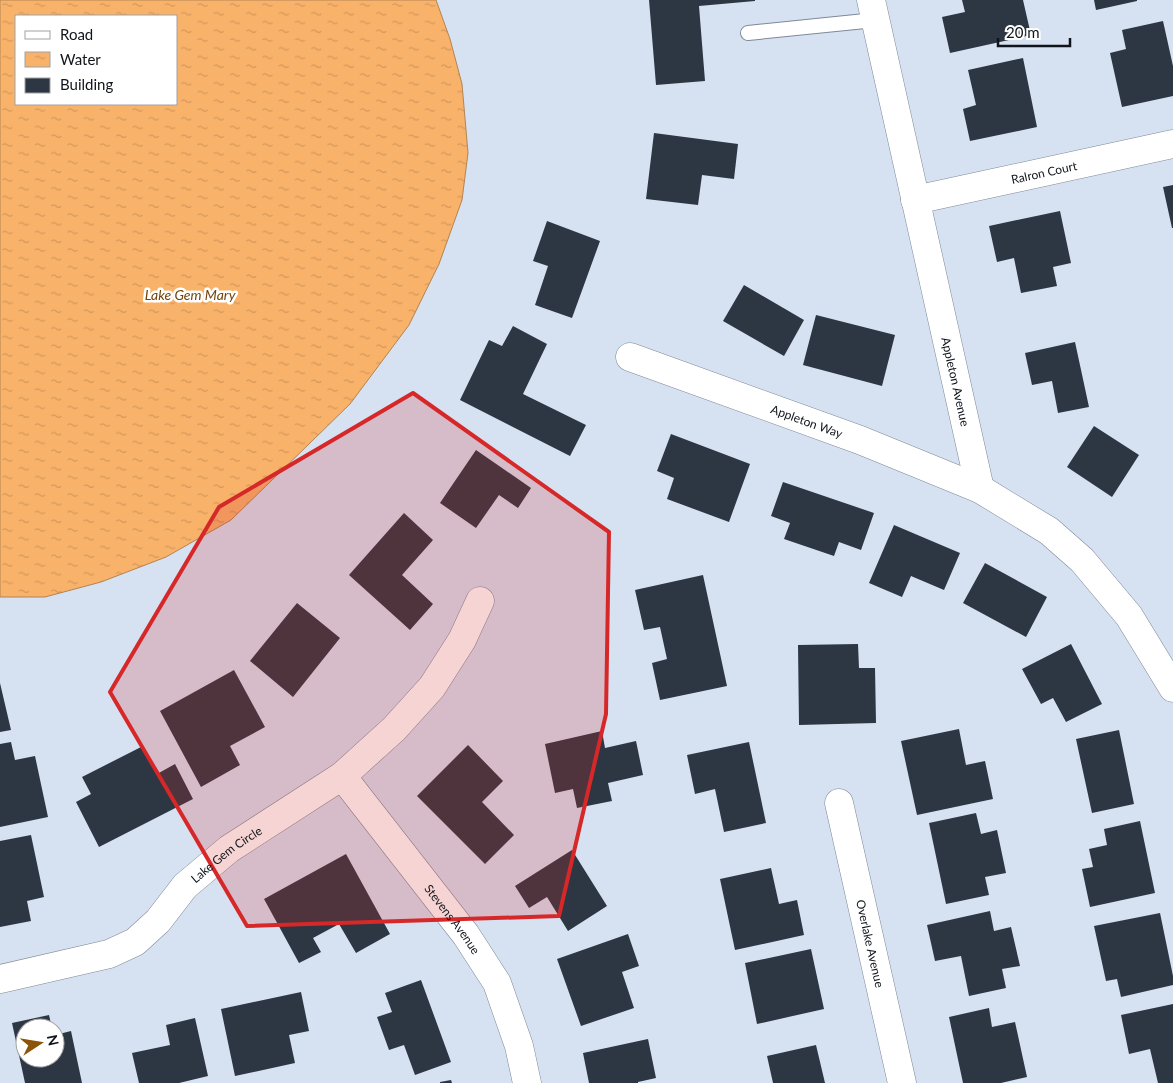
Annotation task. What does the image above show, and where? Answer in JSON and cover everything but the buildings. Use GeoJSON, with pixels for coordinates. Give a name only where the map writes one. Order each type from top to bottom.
{"type":"FeatureCollection","features":[{"type":"Feature","properties":{"kind":"street","name":"Appleton Avenue"},"geometry":{"type":"LineString","coordinates":[[873,10],[980,489]]}},
{"type":"Feature","properties":{"kind":"street","name":"Ralron Court"},"geometry":{"type":"LineString","coordinates":[[915,200],[1173,144]]}},
{"type":"Feature","properties":{"kind":"street","name":"Appleton Way"},"geometry":{"type":"LineString","coordinates":[[630,358],[860,440],[980,489]]}},
{"type":"Feature","properties":{"kind":"street"},"geometry":{"type":"LineString","coordinates":[[980,489],[1049,531],[1082,560],[1129,616],[1173,688]]}},
{"type":"Feature","properties":{"kind":"street","name":"Lake Gem Circle"},"geometry":{"type":"LineString","coordinates":[[0,979],[109,954],[135,942],[158,921],[185,886],[229,849],[342,776],[394,730],[432,687],[462,640],[480,601]]}},
{"type":"Feature","properties":{"kind":"street","name":"Stevens Avenue"},"geometry":{"type":"LineString","coordinates":[[342,776],[466,935],[497,983],[519,1046],[527,1083]]}},
{"type":"Feature","properties":{"kind":"street","name":"Overlake Avenue"},"geometry":{"type":"LineString","coordinates":[[839,802],[902,1083]]}},
{"type":"Feature","properties":{"kind":"lane"},"geometry":{"type":"LineString","coordinates":[[748,33],[873,10]]}},
{"type":"Feature","properties":{"kind":"highlighted area"},"geometry":{"type":"Polygon","coordinates":[[[413,393],[609,532],[606,714],[559,916],[247,926],[110,692],[219,507],[413,393]]]}},
{"type":"Feature","properties":{"kind":"water","name":"Lake Gem Mary"},"geometry":{"type":"Polygon","coordinates":[[[0,0],[436,0],[450,39],[462,84],[468,153],[462,200],[439,264],[409,325],[350,404],[231,520],[166,557],[101,582],[45,597],[0,597],[0,0]]]}}]}
